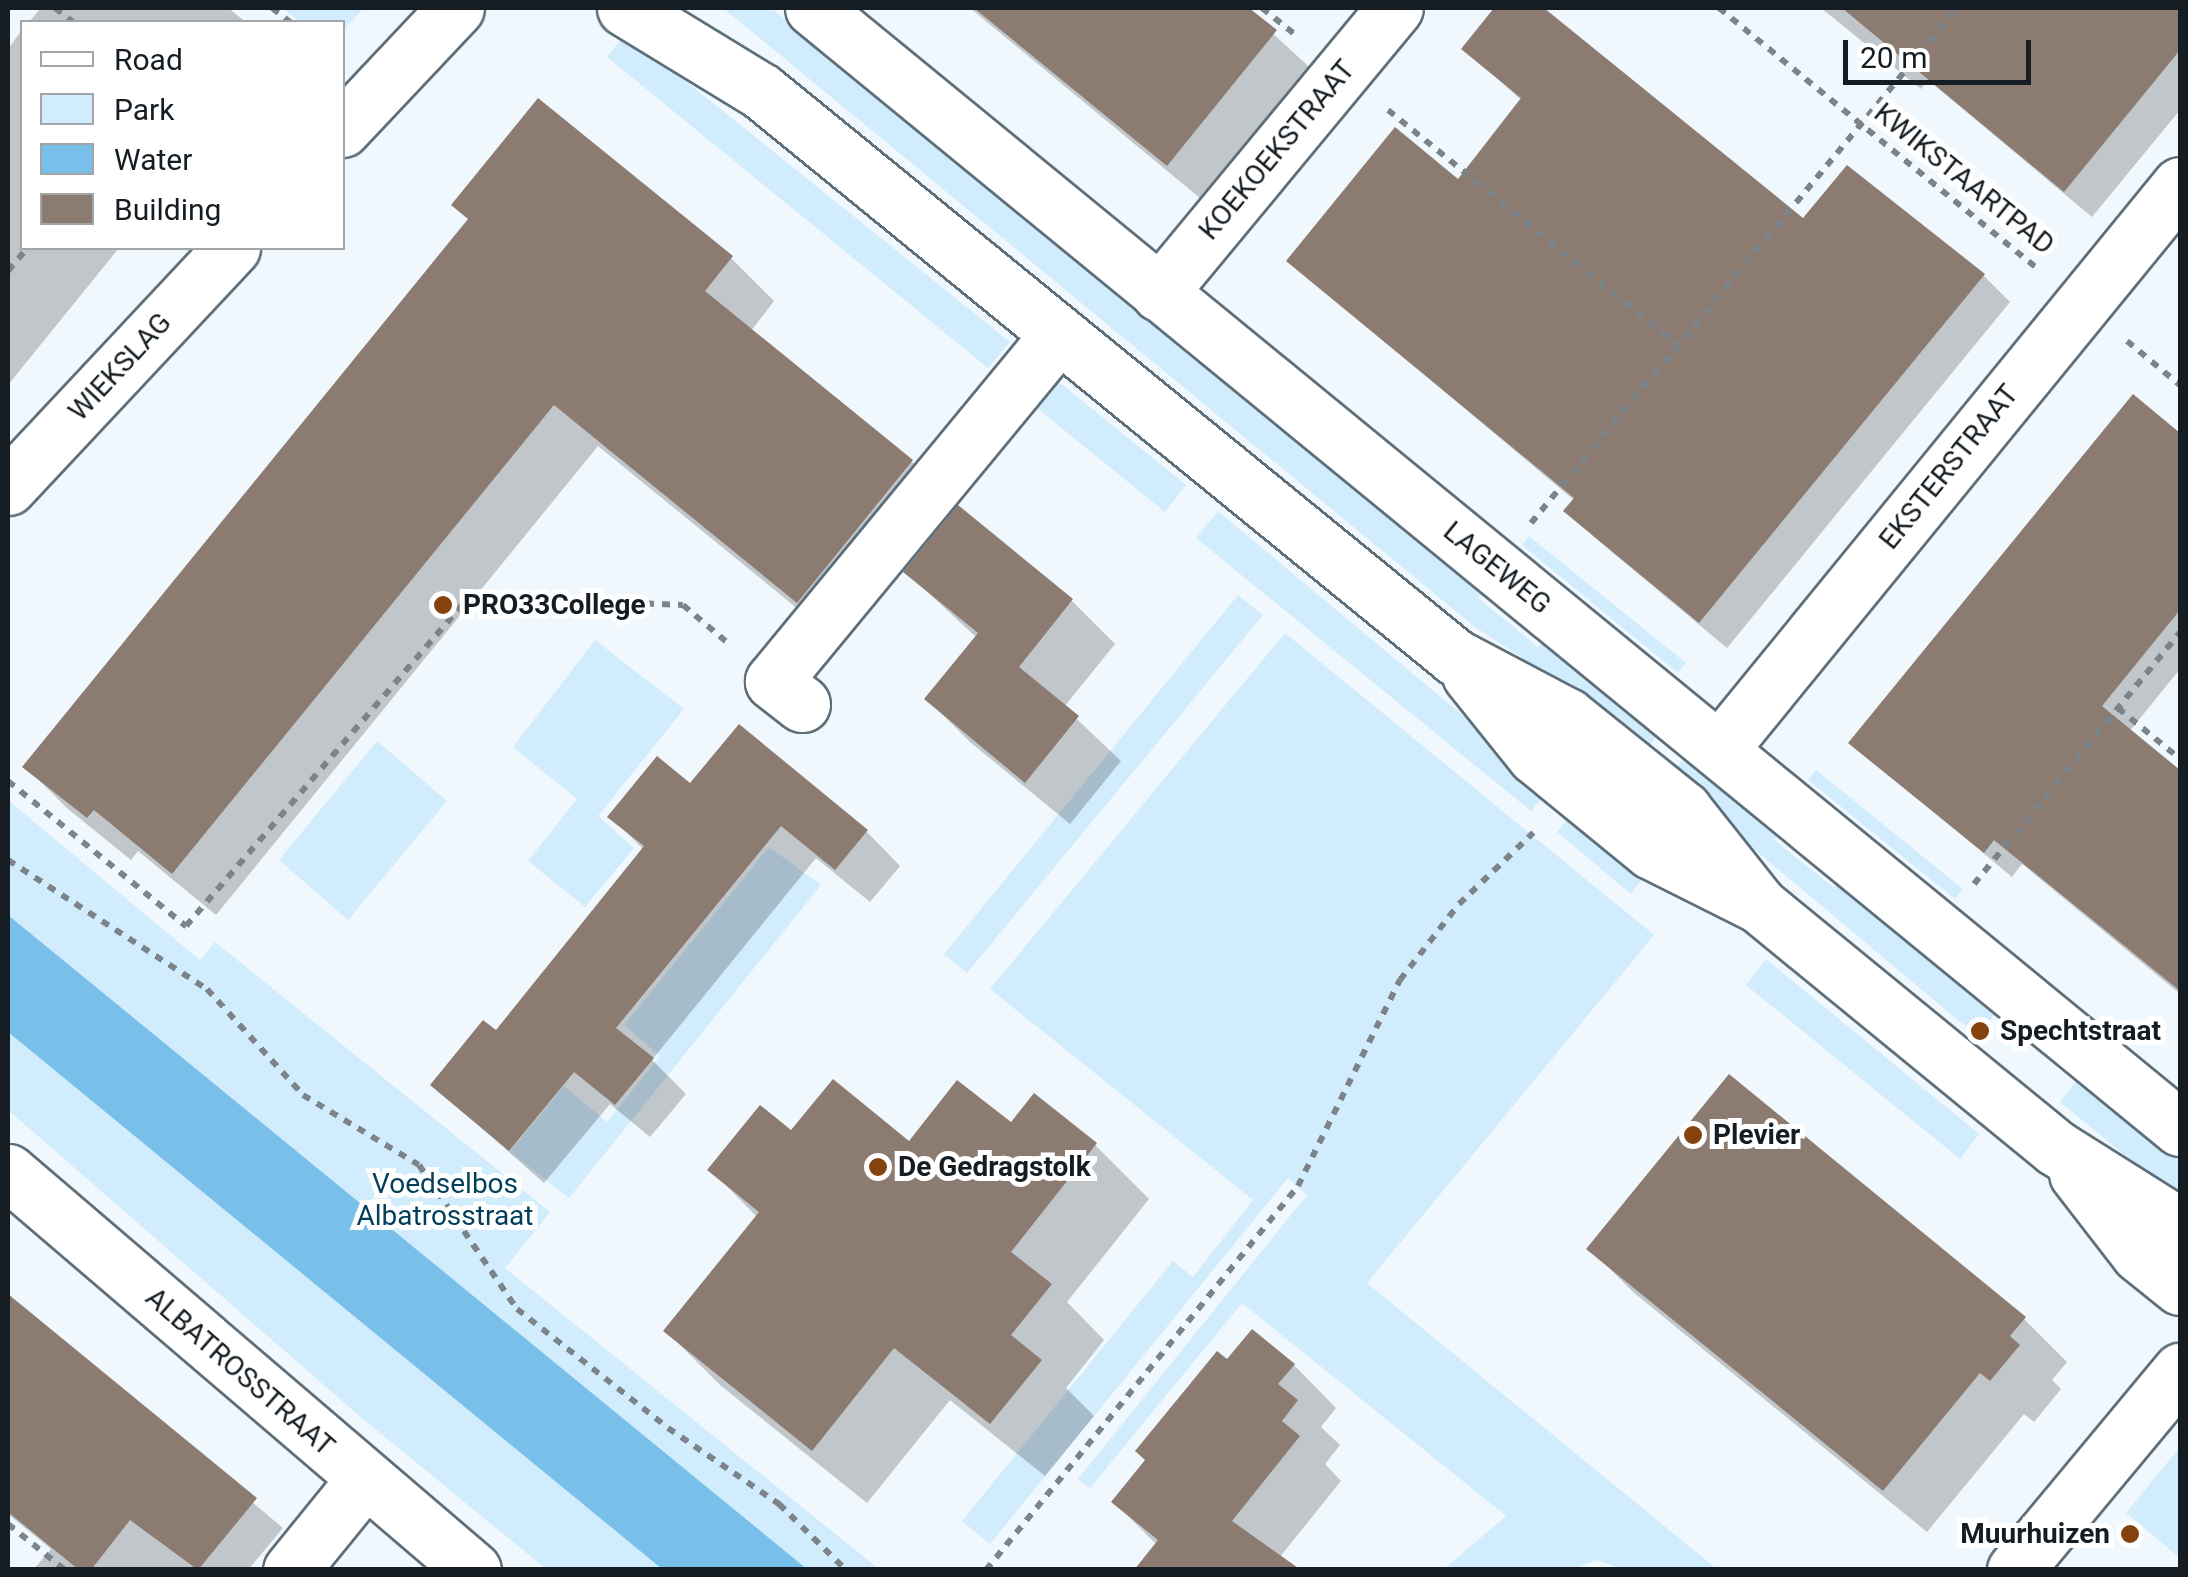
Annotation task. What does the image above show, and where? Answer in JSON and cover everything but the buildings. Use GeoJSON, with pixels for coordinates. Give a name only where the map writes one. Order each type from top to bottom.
{"type":"FeatureCollection","features":[{"type":"Feature","properties":{"kind":"street"},"geometry":{"type":"LineString","coordinates":[[345,126],[456,8]]}},
{"type":"Feature","properties":{"kind":"street"},"geometry":{"type":"LineString","coordinates":[[624,8],[761,91]]}},
{"type":"Feature","properties":{"kind":"street"},"geometry":{"type":"LineString","coordinates":[[684,8],[761,91],[1455,657],[1567,716],[1683,810],[1759,904],[2056,1148],[2180,1226]]}},
{"type":"Feature","properties":{"kind":"street","name":"LAGEWEG"},"geometry":{"type":"LineString","coordinates":[[817,8],[1159,293],[2180,1128]]}},
{"type":"Feature","properties":{"kind":"street","name":"KOEKOEKSTRAAT"},"geometry":{"type":"LineString","coordinates":[[1159,293],[1395,8]]}},
{"type":"Feature","properties":{"kind":"street","name":"EKSTERSTRAAT"},"geometry":{"type":"LineString","coordinates":[[1719,750],[2180,185]]}},
{"type":"Feature","properties":{"kind":"street","name":"WIEKSLAG"},"geometry":{"type":"LineString","coordinates":[[8,487],[230,250]]}},
{"type":"Feature","properties":{"kind":"street"},"geometry":{"type":"LineString","coordinates":[[788,692],[1058,335]]}},
{"type":"Feature","properties":{"kind":"street"},"geometry":{"type":"LineString","coordinates":[[2056,1148],[2139,1254],[2180,1287]]}},
{"type":"Feature","properties":{"kind":"street","name":"ALBATROSSTRAAT"},"geometry":{"type":"LineString","coordinates":[[8,1172],[473,1570]]}},
{"type":"Feature","properties":{"kind":"street"},"geometry":{"type":"LineString","coordinates":[[2015,1570],[2180,1371]]}},
{"type":"Feature","properties":{"kind":"street"},"geometry":{"type":"LineString","coordinates":[[291,1570],[365,1479]]}},
{"type":"Feature","properties":{"kind":"path","name":"KWIKSTAARTPAD"},"geometry":{"type":"LineString","coordinates":[[1719,8],[2180,385]]}},
{"type":"Feature","properties":{"kind":"path"},"geometry":{"type":"LineString","coordinates":[[1531,524],[1957,8]]}},
{"type":"Feature","properties":{"kind":"path"},"geometry":{"type":"LineString","coordinates":[[1341,72],[1678,346]]}},
{"type":"Feature","properties":{"kind":"path"},"geometry":{"type":"LineString","coordinates":[[8,271],[25,250]]}},
{"type":"Feature","properties":{"kind":"path"},"geometry":{"type":"LineString","coordinates":[[8,782],[186,926],[470,596],[683,605],[788,692]]}},
{"type":"Feature","properties":{"kind":"path"},"geometry":{"type":"LineString","coordinates":[[1973,886],[2180,632]]}},
{"type":"Feature","properties":{"kind":"path"},"geometry":{"type":"LineString","coordinates":[[2118,708],[2180,760]]}},
{"type":"Feature","properties":{"kind":"path"},"geometry":{"type":"LineString","coordinates":[[986,1570],[1298,1186],[1400,980],[1459,904],[1538,828]]}},
{"type":"Feature","properties":{"kind":"path"},"geometry":{"type":"LineString","coordinates":[[8,860],[207,988],[303,1096],[420,1165],[518,1309],[668,1428],[779,1504],[846,1570]]}},
{"type":"Feature","properties":{"kind":"path"},"geometry":{"type":"LineString","coordinates":[[8,1524],[65,1570]]}},
{"type":"Feature","properties":{"kind":"green space"},"geometry":{"type":"Polygon","coordinates":[[[282,8],[364,8],[345,28],[345,20],[298,20],[282,8]]]}},
{"type":"Feature","properties":{"kind":"green space"},"geometry":{"type":"Polygon","coordinates":[[[723,8],[771,8],[1483,589],[1478,598],[1538,647],[1545,640],[1659,734],[1642,754],[1518,655],[1475,627],[723,8]]]}},
{"type":"Feature","properties":{"kind":"green space"},"geometry":{"type":"Polygon","coordinates":[[[626,33],[1010,342],[988,368],[607,57],[626,33]]]}},
{"type":"Feature","properties":{"kind":"green space"},"geometry":{"type":"Polygon","coordinates":[[[1059,382],[1186,485],[1165,512],[1038,409],[1059,382]]]}},
{"type":"Feature","properties":{"kind":"green space"},"geometry":{"type":"Polygon","coordinates":[[[1218,511],[1550,788],[1531,811],[1196,538],[1218,511]]]}},
{"type":"Feature","properties":{"kind":"green space"},"geometry":{"type":"Polygon","coordinates":[[[1529,536],[1686,663],[1678,673],[1522,545],[1529,536]]]}},
{"type":"Feature","properties":{"kind":"green space"},"geometry":{"type":"Polygon","coordinates":[[[1238,595],[1263,615],[967,973],[944,954],[1238,595]]]}},
{"type":"Feature","properties":{"kind":"green space"},"geometry":{"type":"Polygon","coordinates":[[[1285,633],[1654,935],[1367,1283],[1717,1569],[1623,1569],[1597,1560],[1573,1569],[1444,1569],[1506,1516],[1242,1303],[1090,1488],[1078,1479],[1307,1195],[1288,1178],[990,1544],[962,1521],[1173,1261],[1193,1277],[1253,1200],[990,989],[1285,633]]]}},
{"type":"Feature","properties":{"kind":"green space"},"geometry":{"type":"Polygon","coordinates":[[[595,640],[684,709],[598,816],[634,848],[585,907],[528,861],[577,799],[513,747],[595,640]]]}},
{"type":"Feature","properties":{"kind":"green space"},"geometry":{"type":"Polygon","coordinates":[[[377,741],[447,801],[348,920],[279,860],[377,741]]]}},
{"type":"Feature","properties":{"kind":"green space"},"geometry":{"type":"Polygon","coordinates":[[[1686,756],[1780,833],[1774,840],[1833,887],[1840,881],[1998,1011],[1977,1036],[1668,777],[1686,756]]]}},
{"type":"Feature","properties":{"kind":"green space"},"geometry":{"type":"Polygon","coordinates":[[[1816,770],[1963,889],[1955,899],[1808,780],[1816,770]]]}},
{"type":"Feature","properties":{"kind":"green space","name":"Voedselbos Albatrosstraat"},"geometry":{"type":"Polygon","coordinates":[[[8,800],[200,960],[215,942],[550,1212],[505,1268],[879,1569],[807,1569],[8,915],[8,800]]]}},
{"type":"Feature","properties":{"kind":"green space"},"geometry":{"type":"Polygon","coordinates":[[[1575,810],[1649,870],[1631,894],[1557,832],[1575,810]]]}},
{"type":"Feature","properties":{"kind":"green space"},"geometry":{"type":"Polygon","coordinates":[[[769,847],[821,885],[569,1198],[510,1152],[564,1086],[607,1122],[660,1056],[624,1025],[769,847]]]}},
{"type":"Feature","properties":{"kind":"green space"},"geometry":{"type":"Polygon","coordinates":[[[1766,959],[1979,1134],[1960,1159],[1746,985],[1766,959]]]}},
{"type":"Feature","properties":{"kind":"green space"},"geometry":{"type":"Polygon","coordinates":[[[8,1032],[662,1569],[546,1569],[357,1414],[8,1110],[8,1032]]]}},
{"type":"Feature","properties":{"kind":"green space"},"geometry":{"type":"Polygon","coordinates":[[[2080,1077],[2180,1159],[2180,1188],[2174,1196],[2060,1102],[2080,1077]]]}},
{"type":"Feature","properties":{"kind":"green space"},"geometry":{"type":"Polygon","coordinates":[[[2180,1447],[2180,1558],[2126,1513],[2180,1447]]]}},
{"type":"Feature","properties":{"kind":"water"},"geometry":{"type":"Polygon","coordinates":[[[8,915],[807,1569],[662,1569],[8,1032],[8,915]]]}},
{"type":"Feature","properties":{"kind":"place","name":"PRO33College"},"geometry":{"type":"Point","coordinates":[443,605]}},
{"type":"Feature","properties":{"kind":"place","name":"Spechtstraat"},"geometry":{"type":"Point","coordinates":[1980,1031]}},
{"type":"Feature","properties":{"kind":"place","name":"Plevier"},"geometry":{"type":"Point","coordinates":[1693,1135]}},
{"type":"Feature","properties":{"kind":"place","name":"De Gedragstolk"},"geometry":{"type":"Point","coordinates":[878,1167]}},
{"type":"Feature","properties":{"kind":"place","name":"Muurhuizen"},"geometry":{"type":"Point","coordinates":[2130,1534]}}]}
